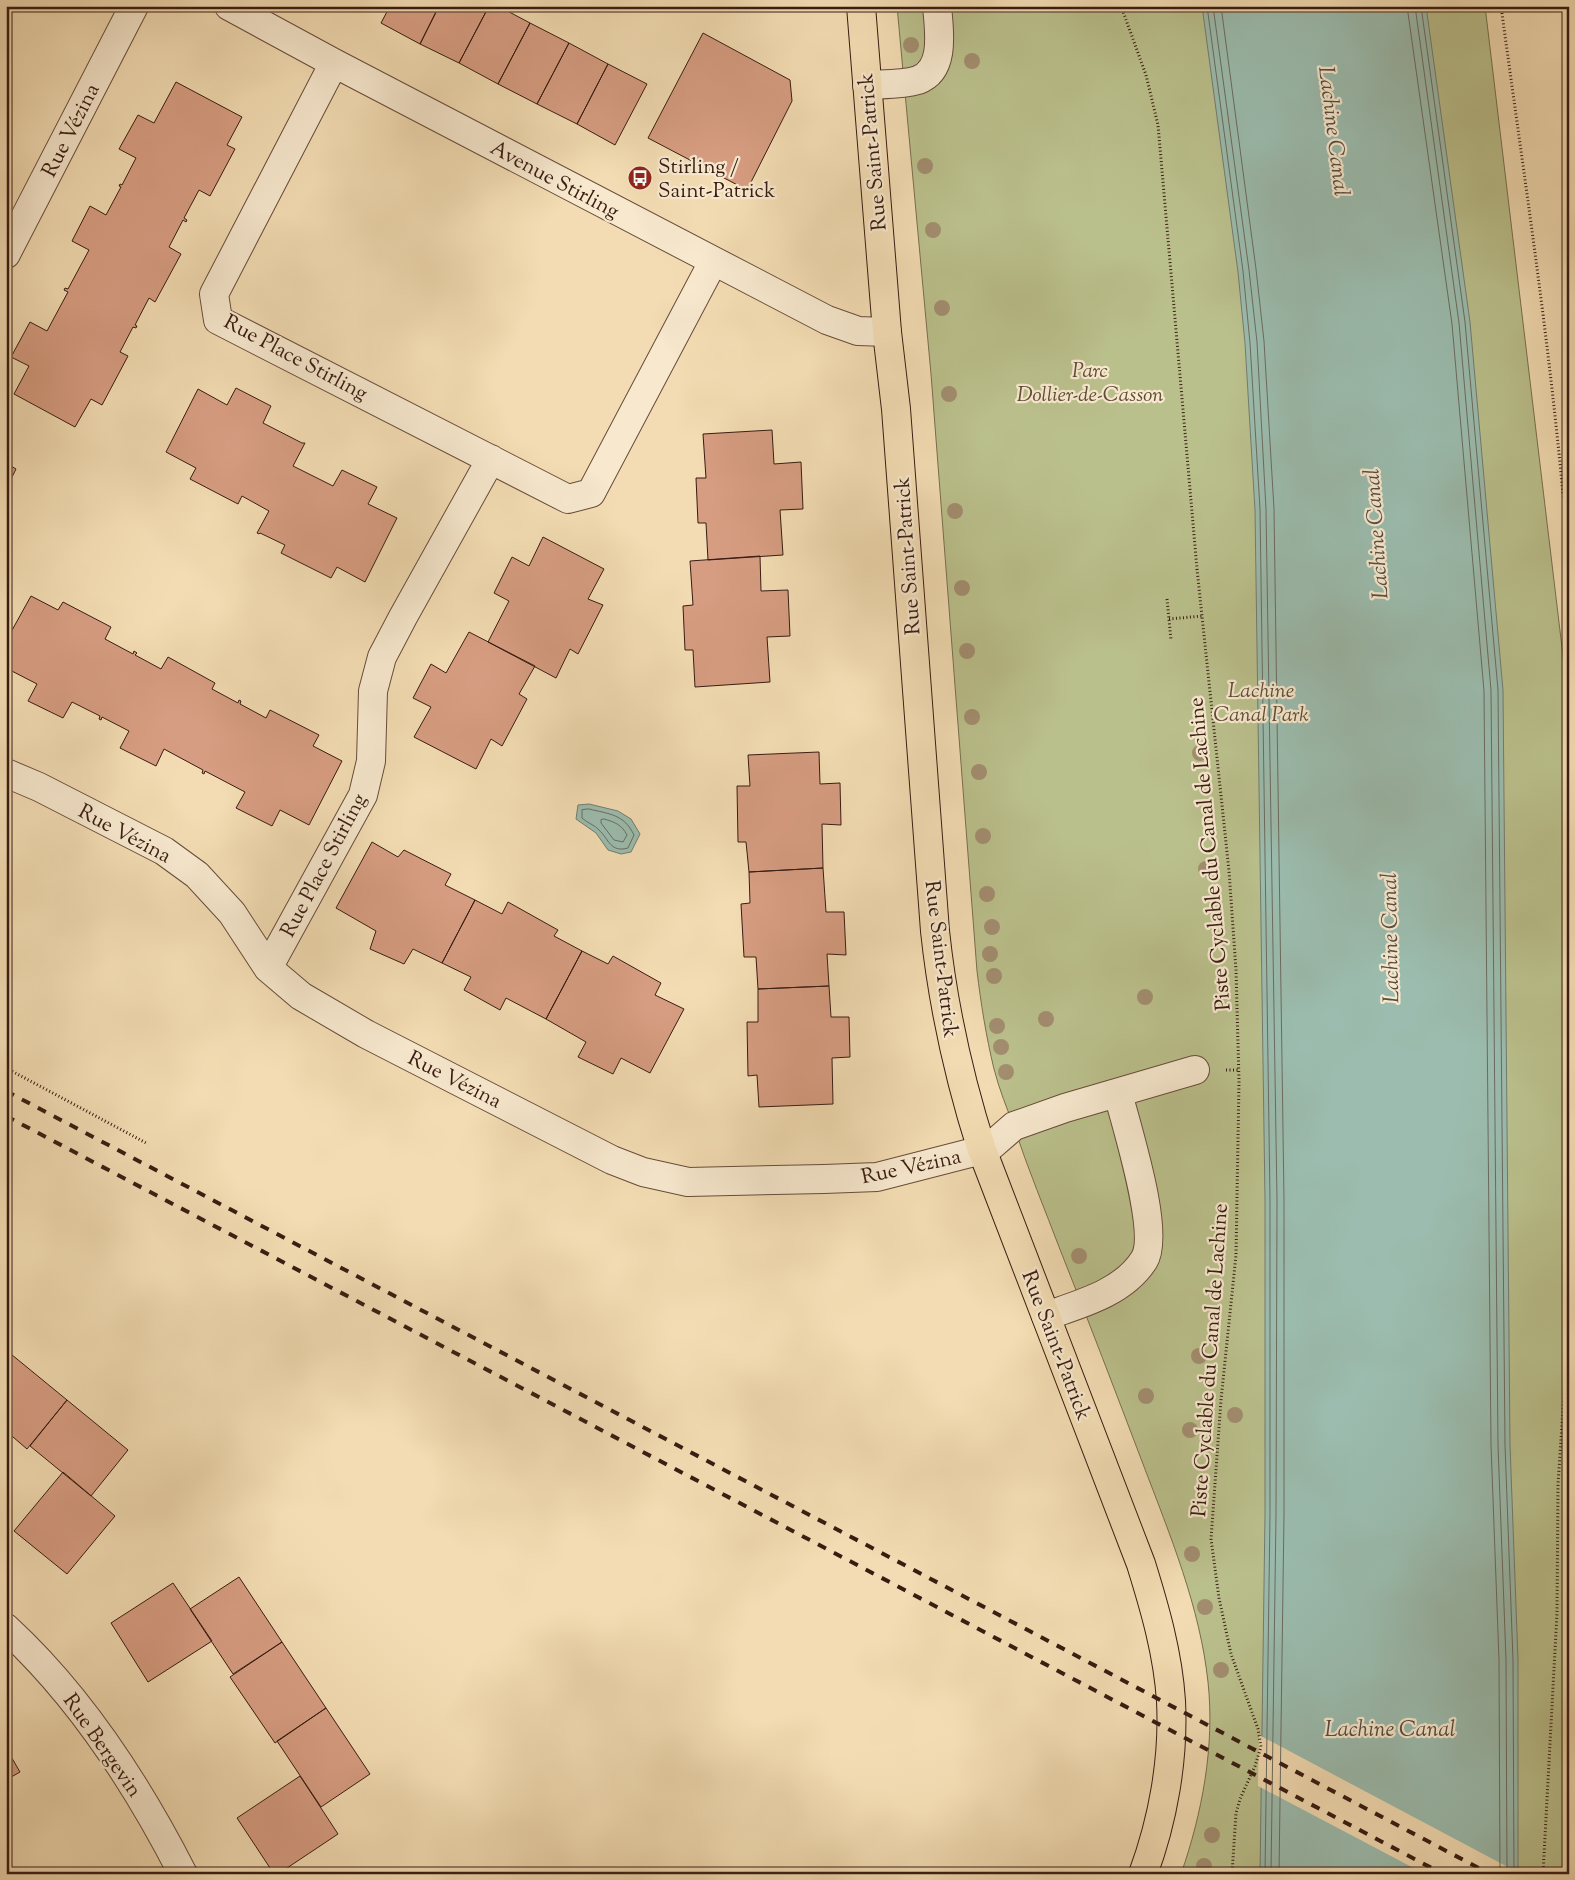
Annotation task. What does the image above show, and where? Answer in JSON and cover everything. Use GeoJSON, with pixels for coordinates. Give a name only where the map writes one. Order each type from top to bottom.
{"type":"FeatureCollection","features":[{"type":"Feature","properties":{"kind":"main road","name":"Rue Saint-Patrick"},"geometry":{"type":"LineString","coordinates":[[861,6],[887,332],[896,409],[939,970],[952,1046],[968,1107],[982,1150],[1141,1564],[1152,1600],[1165,1656],[1171,1702],[1169,1758],[1161,1815],[1143,1874]]}},
{"type":"Feature","properties":{"kind":"street","name":"Rue Vézina"},"geometry":{"type":"LineString","coordinates":[[6,254],[134,6]]}},
{"type":"Feature","properties":{"kind":"street","name":"Avenue Stirling"},"geometry":{"type":"LineString","coordinates":[[229,6],[334,63],[827,320],[869,333],[887,332]]}},
{"type":"Feature","properties":{"kind":"street"},"geometry":{"type":"LineString","coordinates":[[867,85],[909,82],[925,77],[930,72],[935,65],[938,51],[938,6]]}},
{"type":"Feature","properties":{"kind":"street","name":"Rue Place Stirling"},"geometry":{"type":"LineString","coordinates":[[334,63],[214,294],[218,320],[491,458],[568,500],[591,493],[713,262]]}},
{"type":"Feature","properties":{"kind":"street","name":"Rue Place Stirling"},"geometry":{"type":"LineString","coordinates":[[268,968],[363,795],[371,762],[373,691],[382,657],[491,458]]}},
{"type":"Feature","properties":{"kind":"street","name":"Rue Vézina"},"geometry":{"type":"LineString","coordinates":[[6,773],[164,851],[197,874],[232,913],[268,968],[301,996],[366,1034],[612,1160],[643,1172],[688,1182],[878,1177],[982,1150],[991,1146],[1014,1126],[1195,1070]]}},
{"type":"Feature","properties":{"kind":"street"},"geometry":{"type":"LineString","coordinates":[[1046,1316],[1103,1294],[1136,1270],[1145,1259],[1148,1234],[1144,1197],[1118,1093]]}},
{"type":"Feature","properties":{"kind":"street","name":"Rue Bergevin"},"geometry":{"type":"LineString","coordinates":[[6,1628],[70,1696],[116,1756],[155,1819],[183,1874]]}},
{"type":"Feature","properties":{"kind":"path","name":"Piste Cyclable du Canal de Lachine"},"geometry":{"type":"LineString","coordinates":[[1121,6],[1146,74],[1158,125],[1202,616],[1232,905],[1238,1024],[1236,1255],[1221,1400],[1211,1539],[1219,1598],[1231,1654],[1240,1684],[1258,1729],[1260,1747],[1255,1766],[1240,1799],[1234,1827],[1232,1874]]}},
{"type":"Feature","properties":{"kind":"path"},"geometry":{"type":"LineString","coordinates":[[1501,6],[1540,298],[1563,495],[1569,501]]}},
{"type":"Feature","properties":{"kind":"path"},"geometry":{"type":"LineString","coordinates":[[1167,599],[1171,640]]}},
{"type":"Feature","properties":{"kind":"path"},"geometry":{"type":"LineString","coordinates":[[1169,619],[1202,616]]}},
{"type":"Feature","properties":{"kind":"path"},"geometry":{"type":"LineString","coordinates":[[6,1068],[148,1144]]}},
{"type":"Feature","properties":{"kind":"path"},"geometry":{"type":"LineString","coordinates":[[1543,1874],[1557,1613],[1558,1484],[1569,1320]]}},
{"type":"Feature","properties":{"kind":"green space","name":"Lachine Canal Park"},"geometry":{"type":"Polygon","coordinates":[[[897,6],[1485,6],[1567,689],[1569,746],[1569,1874],[1181,1874],[1201,1804],[1210,1731],[1208,1682],[1198,1626],[1183,1572],[1163,1517],[1001,1091],[991,1057],[982,1008],[977,971],[931,374],[897,6]]]}},
{"type":"Feature","properties":{"kind":"water","name":"Lachine Canal"},"geometry":{"type":"Polygon","coordinates":[[[1202,6],[1426,6],[1470,322],[1503,690],[1510,1445],[1518,1660],[1518,1874],[1260,1874],[1265,1514],[1265,1200],[1255,510],[1245,343],[1238,272],[1202,6]]]}},
{"type":"Feature","properties":{"kind":"water"},"geometry":{"type":"Polygon","coordinates":[[[589,804],[618,811],[631,819],[640,834],[631,852],[621,854],[608,850],[596,833],[576,819],[578,805],[589,804]]]}},
{"type":"Feature","properties":{"kind":"pier"},"geometry":{"type":"Polygon","coordinates":[[[1259,1735],[1521,1874],[1425,1874],[1258,1786],[1259,1735]]]}},
{"type":"Feature","properties":{"kind":"building"},"geometry":{"type":"Polygon","coordinates":[[[390,6],[439,6],[420,44],[381,23],[390,6]]]}},
{"type":"Feature","properties":{"kind":"building"},"geometry":{"type":"Polygon","coordinates":[[[439,6],[489,6],[459,63],[420,44],[439,6]]]}},
{"type":"Feature","properties":{"kind":"building"},"geometry":{"type":"Polygon","coordinates":[[[489,6],[498,6],[530,23],[498,84],[459,63],[489,6]]]}},
{"type":"Feature","properties":{"kind":"building"},"geometry":{"type":"Polygon","coordinates":[[[530,23],[569,43],[537,104],[498,84],[530,23]]]}},
{"type":"Feature","properties":{"kind":"building"},"geometry":{"type":"Polygon","coordinates":[[[703,33],[790,80],[792,101],[747,190],[648,138],[703,33]]]}},
{"type":"Feature","properties":{"kind":"building"},"geometry":{"type":"Polygon","coordinates":[[[569,43],[608,64],[577,124],[537,104],[569,43]]]}},
{"type":"Feature","properties":{"kind":"building"},"geometry":{"type":"Polygon","coordinates":[[[608,64],[647,84],[615,145],[577,124],[608,64]]]}},
{"type":"Feature","properties":{"kind":"building"},"geometry":{"type":"Polygon","coordinates":[[[176,82],[242,117],[227,145],[235,149],[210,196],[199,190],[184,218],[187,220],[186,222],[183,220],[169,247],[181,254],[155,302],[149,298],[135,325],[137,326],[136,328],[133,327],[120,352],[128,356],[102,405],[91,399],[75,427],[14,394],[29,366],[11,357],[30,322],[47,331],[68,292],[64,290],[65,288],[68,289],[89,250],[72,241],[90,206],[106,215],[121,187],[119,186],[120,184],[122,185],[136,158],[119,149],[138,115],[154,123],[176,82]]]}},
{"type":"Feature","properties":{"kind":"building"},"geometry":{"type":"Polygon","coordinates":[[[236,388],[271,406],[263,423],[305,443],[293,466],[333,486],[342,470],[377,487],[368,504],[397,518],[365,582],[337,567],[331,578],[281,553],[285,545],[257,533],[269,511],[242,496],[238,504],[190,479],[196,468],[166,452],[198,389],[227,405],[236,388]]]}},
{"type":"Feature","properties":{"kind":"building"},"geometry":{"type":"Polygon","coordinates":[[[772,430],[774,464],[801,462],[803,509],[780,510],[783,555],[708,560],[706,523],[698,523],[696,478],[706,478],[703,434],[772,430]]]}},
{"type":"Feature","properties":{"kind":"building"},"geometry":{"type":"Polygon","coordinates":[[[6,463],[16,469],[6,489],[6,463]]]}},
{"type":"Feature","properties":{"kind":"building"},"geometry":{"type":"Polygon","coordinates":[[[543,537],[604,569],[588,599],[603,605],[578,654],[570,649],[556,678],[488,642],[509,601],[494,593],[512,557],[529,566],[543,537]]]}},
{"type":"Feature","properties":{"kind":"building"},"geometry":{"type":"Polygon","coordinates":[[[760,556],[761,591],[788,590],[790,636],[767,637],[770,682],[695,687],[693,650],[685,650],[683,606],[693,605],[690,561],[760,556]]]}},
{"type":"Feature","properties":{"kind":"building"},"geometry":{"type":"Polygon","coordinates":[[[31,596],[58,610],[63,602],[111,627],[105,639],[133,654],[134,651],[137,653],[135,655],[161,669],[168,657],[215,683],[212,689],[238,703],[239,700],[241,701],[240,704],[266,718],[270,710],[319,735],[313,746],[342,761],[309,825],[280,810],[272,826],[236,808],[245,792],[205,771],[204,774],[202,773],[203,770],[164,749],[156,766],[120,748],[129,731],[102,717],[101,720],[99,719],[100,716],[72,702],[63,718],[28,701],[37,684],[6,668],[6,641],[31,596]]]}},
{"type":"Feature","properties":{"kind":"building"},"geometry":{"type":"Polygon","coordinates":[[[469,632],[535,666],[519,694],[527,699],[502,746],[491,739],[476,769],[414,737],[431,707],[413,698],[431,664],[446,673],[469,632]]]}},
{"type":"Feature","properties":{"kind":"building"},"geometry":{"type":"Polygon","coordinates":[[[819,752],[820,784],[840,783],[841,825],[822,824],[823,868],[749,872],[746,842],[738,842],[737,786],[750,786],[748,755],[819,752]]]}},
{"type":"Feature","properties":{"kind":"building"},"geometry":{"type":"Polygon","coordinates":[[[372,842],[398,857],[404,850],[451,874],[445,885],[475,900],[442,963],[413,949],[404,964],[370,949],[376,931],[336,908],[372,842]]]}},
{"type":"Feature","properties":{"kind":"building"},"geometry":{"type":"Polygon","coordinates":[[[823,868],[826,912],[844,912],[846,955],[827,954],[829,986],[758,989],[756,957],[744,957],[741,904],[750,903],[749,872],[823,868]]]}},
{"type":"Feature","properties":{"kind":"building"},"geometry":{"type":"Polygon","coordinates":[[[475,900],[502,914],[508,902],[558,930],[554,936],[582,951],[546,1019],[506,998],[500,1010],[464,990],[471,977],[442,963],[475,900]]]}},
{"type":"Feature","properties":{"kind":"building"},"geometry":{"type":"Polygon","coordinates":[[[582,951],[608,964],[613,956],[661,983],[655,995],[684,1009],[650,1073],[621,1058],[613,1074],[578,1057],[586,1042],[546,1019],[582,951]]]}},
{"type":"Feature","properties":{"kind":"building"},"geometry":{"type":"Polygon","coordinates":[[[829,986],[831,1017],[849,1017],[850,1057],[832,1058],[833,1104],[759,1107],[757,1075],[748,1076],[747,1022],[758,1022],[758,989],[829,986]]]}},
{"type":"Feature","properties":{"kind":"building"},"geometry":{"type":"Polygon","coordinates":[[[6,1350],[67,1400],[27,1449],[6,1431],[6,1350]]]}},
{"type":"Feature","properties":{"kind":"building"},"geometry":{"type":"Polygon","coordinates":[[[67,1400],[128,1450],[91,1496],[30,1446],[67,1400]]]}},
{"type":"Feature","properties":{"kind":"building"},"geometry":{"type":"Polygon","coordinates":[[[63,1472],[115,1516],[67,1574],[14,1531],[63,1472]]]}},
{"type":"Feature","properties":{"kind":"building"},"geometry":{"type":"Polygon","coordinates":[[[239,1577],[282,1642],[233,1674],[190,1609],[239,1577]]]}},
{"type":"Feature","properties":{"kind":"building"},"geometry":{"type":"Polygon","coordinates":[[[173,1583],[212,1641],[148,1682],[111,1623],[173,1583]]]}},
{"type":"Feature","properties":{"kind":"building"},"geometry":{"type":"Polygon","coordinates":[[[282,1642],[326,1708],[275,1743],[230,1677],[282,1642]]]}},
{"type":"Feature","properties":{"kind":"building"},"geometry":{"type":"Polygon","coordinates":[[[326,1708],[370,1774],[321,1807],[277,1741],[326,1708]]]}},
{"type":"Feature","properties":{"kind":"building"},"geometry":{"type":"Polygon","coordinates":[[[6,1748],[20,1772],[6,1780],[6,1748]]]}},
{"type":"Feature","properties":{"kind":"building"},"geometry":{"type":"Polygon","coordinates":[[[300,1776],[338,1834],[278,1874],[274,1874],[237,1818],[300,1776]]]}},
{"type":"Feature","properties":{"kind":"railway"},"geometry":{"type":"LineString","coordinates":[[6,1091],[1490,1874]]}},
{"type":"Feature","properties":{"kind":"railway"},"geometry":{"type":"LineString","coordinates":[[6,1116],[1443,1874]]}},
{"type":"Feature","properties":{"kind":"place","name":"Stirling / Saint-Patrick"},"geometry":{"type":"Point","coordinates":[640,178]}},
{"type":"Feature","properties":{"kind":"park label","name":"Parc Dollier-de-Casson"},"geometry":{"type":"Point","coordinates":[1090,382]}}]}
